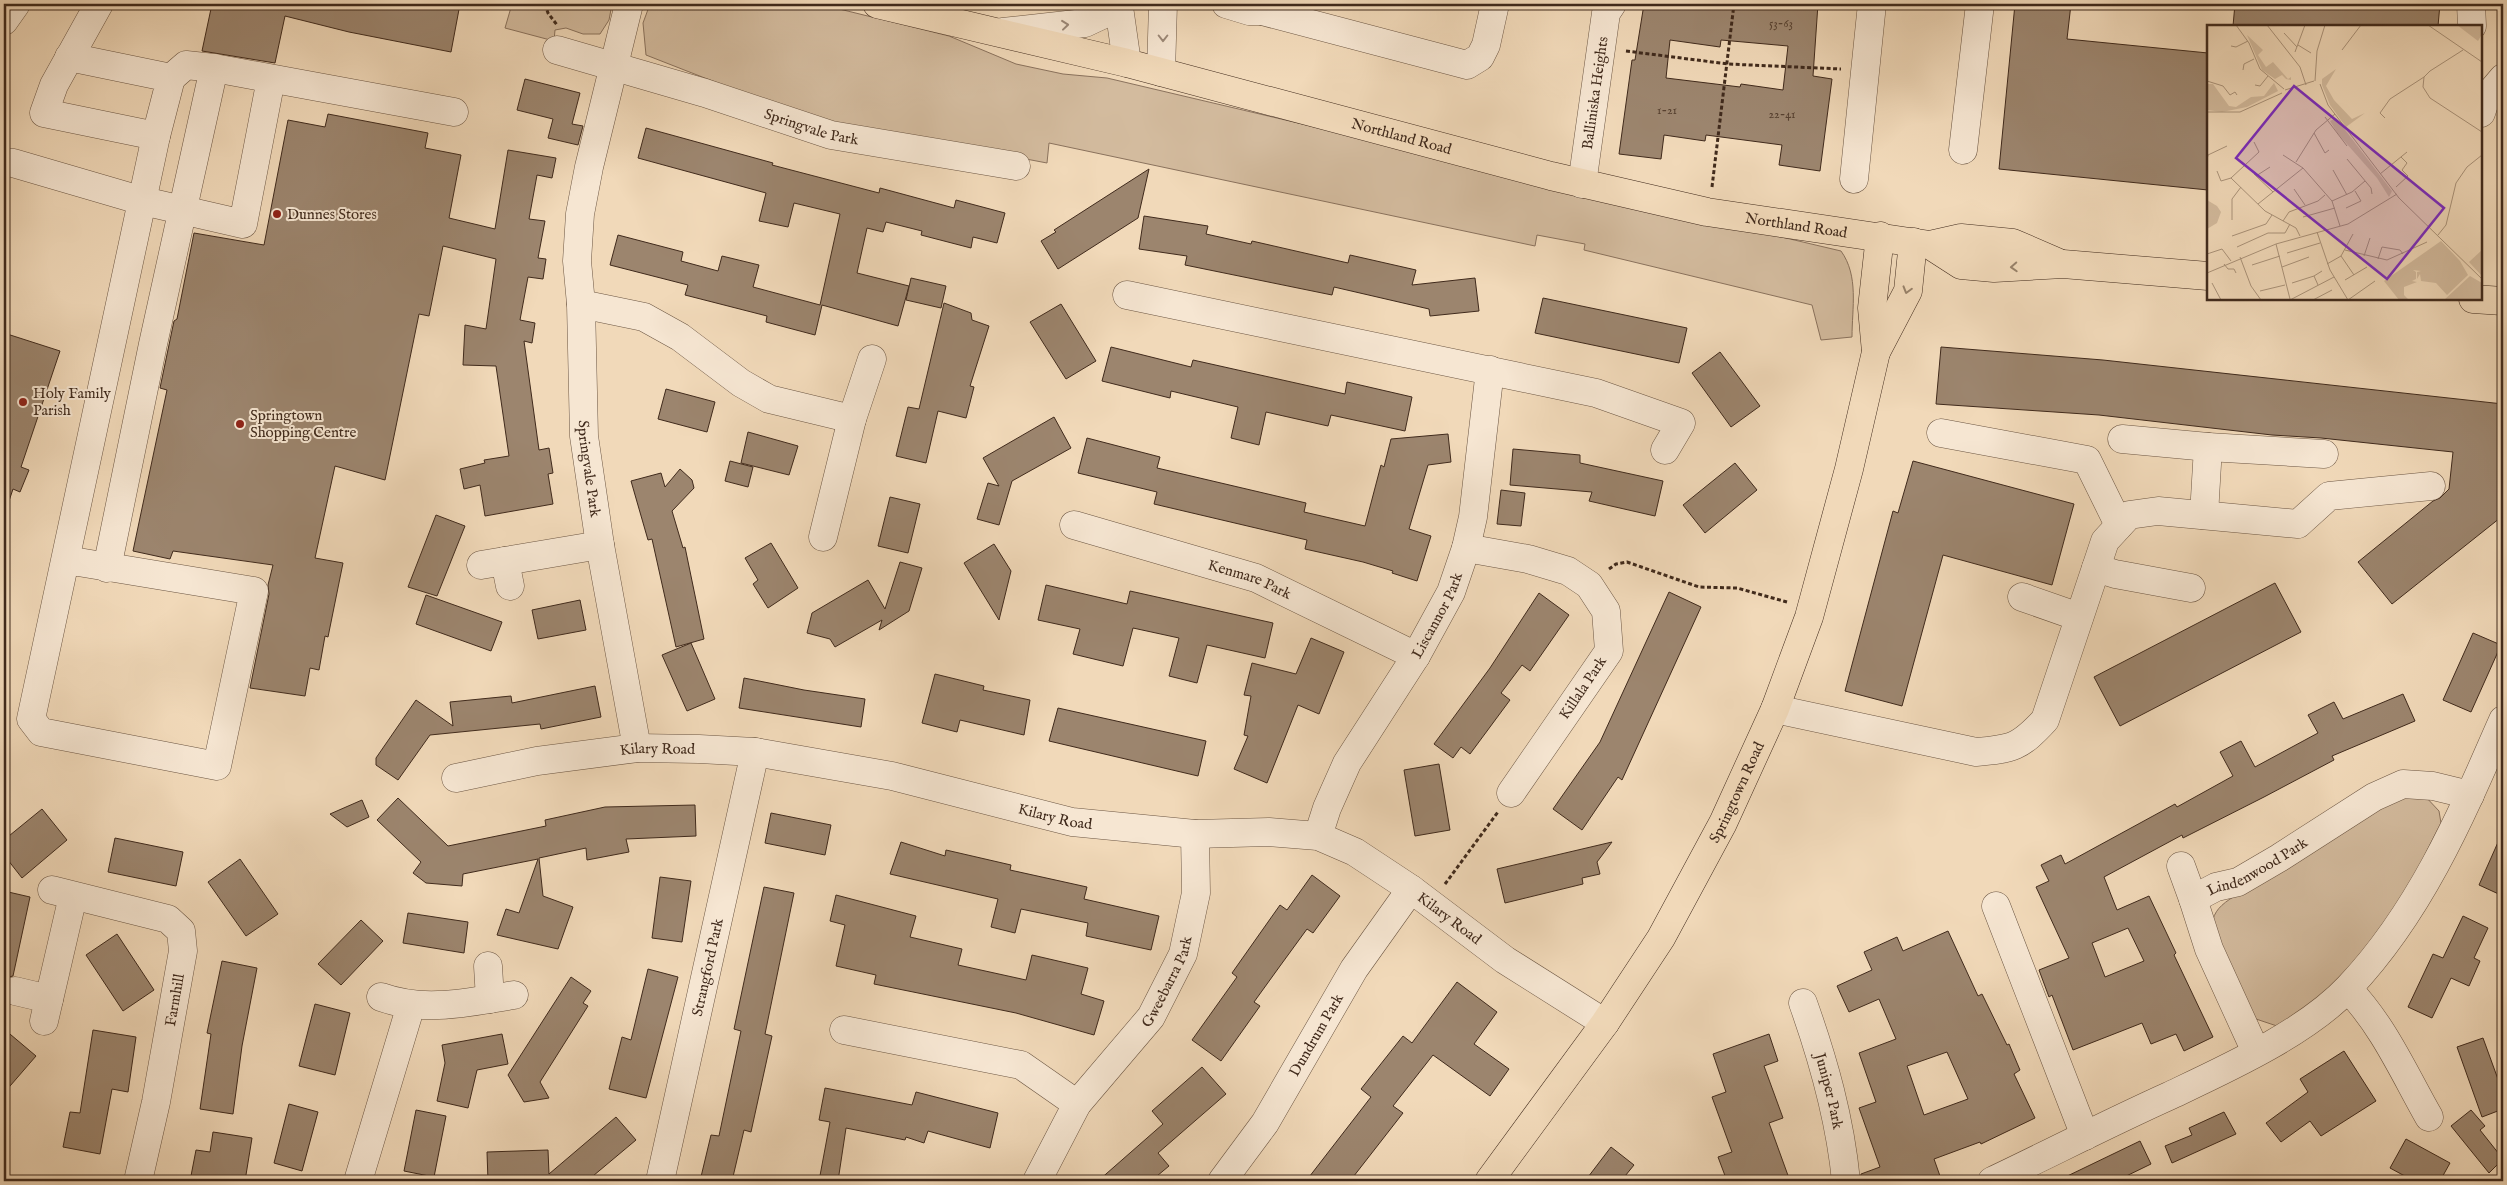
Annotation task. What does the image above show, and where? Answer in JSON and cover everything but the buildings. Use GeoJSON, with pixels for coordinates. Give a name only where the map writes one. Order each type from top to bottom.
{"type":"FeatureCollection","features":[{"type":"Feature","properties":{"kind":"main road","name":"Northland Road"},"geometry":{"type":"LineString","coordinates":[[877,4],[1127,63],[1582,184],[1707,212],[1922,243],[1961,265],[1994,268],[2063,264],[2207,276]]}},
{"type":"Feature","properties":{"kind":"main road","name":"Springtown Road"},"geometry":{"type":"LineString","coordinates":[[1876,352],[1872,308],[1880,236]]}},
{"type":"Feature","properties":{"kind":"main road","name":"Springtown Road"},"geometry":{"type":"LineString","coordinates":[[1489,1181],[1605,1023],[1662,938],[1723,823],[1775,708],[1809,618],[1849,469],[1876,352],[1908,291],[1922,243]]}},
{"type":"Feature","properties":{"kind":"main road"},"geometry":{"type":"LineString","coordinates":[[2482,300],[2503,301]]}},
{"type":"Feature","properties":{"kind":"street"},"geometry":{"type":"LineString","coordinates":[[4,21],[16,4]]}},
{"type":"Feature","properties":{"kind":"street"},"geometry":{"type":"LineString","coordinates":[[99,4],[54,85],[44,113],[156,136]]}},
{"type":"Feature","properties":{"kind":"street","name":"Springvale Park"},"geometry":{"type":"LineString","coordinates":[[629,4],[580,214],[577,261],[581,304],[584,436],[600,545],[637,748]]}},
{"type":"Feature","properties":{"kind":"street"},"geometry":{"type":"LineString","coordinates":[[1161,72],[1163,4]]}},
{"type":"Feature","properties":{"kind":"street"},"geometry":{"type":"LineString","coordinates":[[1226,4],[1249,11],[1263,7],[1467,65],[1480,57],[1483,51],[1496,4]]}},
{"type":"Feature","properties":{"kind":"street","name":"Balliniska Heights"},"geometry":{"type":"LineString","coordinates":[[1582,184],[1606,13],[1612,4]]}},
{"type":"Feature","properties":{"kind":"street"},"geometry":{"type":"LineString","coordinates":[[1854,179],[1872,4]]}},
{"type":"Feature","properties":{"kind":"street"},"geometry":{"type":"LineString","coordinates":[[1963,150],[1980,4]]}},
{"type":"Feature","properties":{"kind":"street"},"geometry":{"type":"LineString","coordinates":[[2471,4],[2472,25]]}},
{"type":"Feature","properties":{"kind":"street"},"geometry":{"type":"LineString","coordinates":[[999,32],[1084,23],[1120,5],[1127,63]]}},
{"type":"Feature","properties":{"kind":"street"},"geometry":{"type":"LineString","coordinates":[[561,41],[613,66]]}},
{"type":"Feature","properties":{"kind":"street"},"geometry":{"type":"LineString","coordinates":[[69,57],[170,78]]}},
{"type":"Feature","properties":{"kind":"street"},"geometry":{"type":"LineString","coordinates":[[66,560],[254,591],[217,766],[41,732],[31,719],[170,78],[186,65],[214,68],[454,112]]}},
{"type":"Feature","properties":{"kind":"street","name":"Springvale Park"},"geometry":{"type":"LineString","coordinates":[[613,66],[705,93],[831,135],[1016,166]]}},
{"type":"Feature","properties":{"kind":"street"},"geometry":{"type":"LineString","coordinates":[[107,568],[182,210],[214,68]]}},
{"type":"Feature","properties":{"kind":"street"},"geometry":{"type":"LineString","coordinates":[[7,160],[143,201],[243,224],[271,79]]}},
{"type":"Feature","properties":{"kind":"street"},"geometry":{"type":"LineString","coordinates":[[1127,295],[1596,393],[1681,423],[1665,450]]}},
{"type":"Feature","properties":{"kind":"street"},"geometry":{"type":"LineString","coordinates":[[581,304],[644,317],[680,337],[769,399],[852,419]]}},
{"type":"Feature","properties":{"kind":"street"},"geometry":{"type":"LineString","coordinates":[[823,537],[852,419],[872,360]]}},
{"type":"Feature","properties":{"kind":"street","name":"Liscannor Park"},"geometry":{"type":"LineString","coordinates":[[1318,836],[1327,808],[1347,763],[1416,656],[1451,592],[1466,548],[1472,517],[1490,370]]}},
{"type":"Feature","properties":{"kind":"street"},"geometry":{"type":"LineString","coordinates":[[1942,433],[2088,460],[2119,525]]}},
{"type":"Feature","properties":{"kind":"street"},"geometry":{"type":"LineString","coordinates":[[2122,439],[2208,447],[2324,454]]}},
{"type":"Feature","properties":{"kind":"street"},"geometry":{"type":"LineString","coordinates":[[2204,515],[2208,447]]}},
{"type":"Feature","properties":{"kind":"street"},"geometry":{"type":"LineString","coordinates":[[1775,708],[1976,752],[2008,750],[2028,739],[2045,720],[2105,541],[2129,515],[2158,511],[2298,524],[2329,496],[2431,486]]}},
{"type":"Feature","properties":{"kind":"street","name":"Kenmare Park"},"geometry":{"type":"LineString","coordinates":[[1074,525],[1256,578],[1416,656]]}},
{"type":"Feature","properties":{"kind":"street"},"geometry":{"type":"LineString","coordinates":[[498,570],[600,545]]}},
{"type":"Feature","properties":{"kind":"street","name":"Killala Park"},"geometry":{"type":"LineString","coordinates":[[1466,548],[1528,559],[1568,571],[1589,584],[1606,611],[1609,651],[1511,793]]}},
{"type":"Feature","properties":{"kind":"street"},"geometry":{"type":"LineString","coordinates":[[2096,568],[2115,574],[2191,588]]}},
{"type":"Feature","properties":{"kind":"street"},"geometry":{"type":"LineString","coordinates":[[2022,597],[2079,617]]}},
{"type":"Feature","properties":{"kind":"street"},"geometry":{"type":"LineString","coordinates":[[1992,1181],[2221,1072],[2307,1022],[2348,988],[2396,929],[2437,864],[2503,720]]}},
{"type":"Feature","properties":{"kind":"street","name":"Kilary Road"},"geometry":{"type":"LineString","coordinates":[[456,778],[537,761],[637,748],[755,752],[892,776],[1072,822],[1195,834],[1270,832],[1318,836],[1354,852],[1421,896],[1505,960],[1605,1023]]}},
{"type":"Feature","properties":{"kind":"street","name":"Strangford Park"},"geometry":{"type":"LineString","coordinates":[[660,1181],[755,752]]}},
{"type":"Feature","properties":{"kind":"street","name":"Lindenwood Park"},"geometry":{"type":"LineString","coordinates":[[2256,1052],[2209,949],[2193,899],[2216,887],[2238,882],[2374,797],[2403,784],[2433,786],[2470,795]]}},
{"type":"Feature","properties":{"kind":"street","name":"Gweebarra Park"},"geometry":{"type":"LineString","coordinates":[[1037,1181],[1077,1104],[1151,1017],[1182,954],[1196,893],[1195,834]]}},
{"type":"Feature","properties":{"kind":"street"},"geometry":{"type":"LineString","coordinates":[[2181,866],[2193,899]]}},
{"type":"Feature","properties":{"kind":"street","name":"Farmhill"},"geometry":{"type":"LineString","coordinates":[[15,991],[46,1010],[62,893],[168,919],[181,931],[183,951],[156,1102],[138,1181]]}},
{"type":"Feature","properties":{"kind":"street","name":"Dundrum Park"},"geometry":{"type":"LineString","coordinates":[[1222,1181],[1265,1123],[1354,969],[1421,896]]}},
{"type":"Feature","properties":{"kind":"street"},"geometry":{"type":"LineString","coordinates":[[1996,906],[2085,1136]]}},
{"type":"Feature","properties":{"kind":"street"},"geometry":{"type":"LineString","coordinates":[[381,997],[411,1005],[432,1006],[502,997],[488,966]]}},
{"type":"Feature","properties":{"kind":"street"},"geometry":{"type":"LineString","coordinates":[[2348,988],[2363,1004],[2391,1048],[2429,1117]]}},
{"type":"Feature","properties":{"kind":"street","name":"Juniper Park"},"geometry":{"type":"LineString","coordinates":[[1803,1003],[1826,1067],[1843,1146],[1846,1181]]}},
{"type":"Feature","properties":{"kind":"street"},"geometry":{"type":"LineString","coordinates":[[358,1181],[411,1005]]}},
{"type":"Feature","properties":{"kind":"street"},"geometry":{"type":"LineString","coordinates":[[844,1030],[1021,1065],[1077,1104]]}},
{"type":"Feature","properties":{"kind":"path"},"geometry":{"type":"LineString","coordinates":[[545,4],[548,13],[557,25],[561,41]]}},
{"type":"Feature","properties":{"kind":"path"},"geometry":{"type":"LineString","coordinates":[[1713,179],[1734,4]]}},
{"type":"Feature","properties":{"kind":"path"},"geometry":{"type":"LineString","coordinates":[[1602,48],[1728,64],[1864,70]]}},
{"type":"Feature","properties":{"kind":"path"},"geometry":{"type":"LineString","coordinates":[[1589,584],[1616,564],[1627,562],[1698,587],[1738,588],[1790,603]]}},
{"type":"Feature","properties":{"kind":"path"},"geometry":{"type":"LineString","coordinates":[[1421,896],[1511,793]]}},
{"type":"Feature","properties":{"kind":"shaded area"},"geometry":{"type":"Polygon","coordinates":[[[512,4],[612,4],[609,20],[600,34],[583,34],[566,28],[555,30],[554,41],[505,28],[512,4]]]}},
{"type":"Feature","properties":{"kind":"shaded area"},"geometry":{"type":"Polygon","coordinates":[[[650,4],[819,4],[949,36],[1016,64],[1063,74],[1107,78],[1841,251],[1847,261],[1852,282],[1852,337],[1821,340],[1812,305],[1584,250],[1585,244],[1537,235],[1535,246],[1049,143],[1047,163],[832,122],[738,91],[646,55],[643,23],[650,4]]]}},
{"type":"Feature","properties":{"kind":"shaded area"},"geometry":{"type":"Polygon","coordinates":[[[2403,795],[2424,795],[2439,811],[2441,823],[2405,893],[2377,936],[2362,956],[2325,994],[2302,1011],[2277,1026],[2250,1017],[2211,929],[2216,912],[2230,899],[2403,795]]]}},
{"type":"Feature","properties":{"kind":"place","name":"Dunnes Stores"},"geometry":{"type":"Point","coordinates":[277,214]}},
{"type":"Feature","properties":{"kind":"place","name":"Holy Family Parish"},"geometry":{"type":"Point","coordinates":[23,402]}},
{"type":"Feature","properties":{"kind":"place","name":"Springtown Shopping Centre"},"geometry":{"type":"Point","coordinates":[240,424]}}]}
